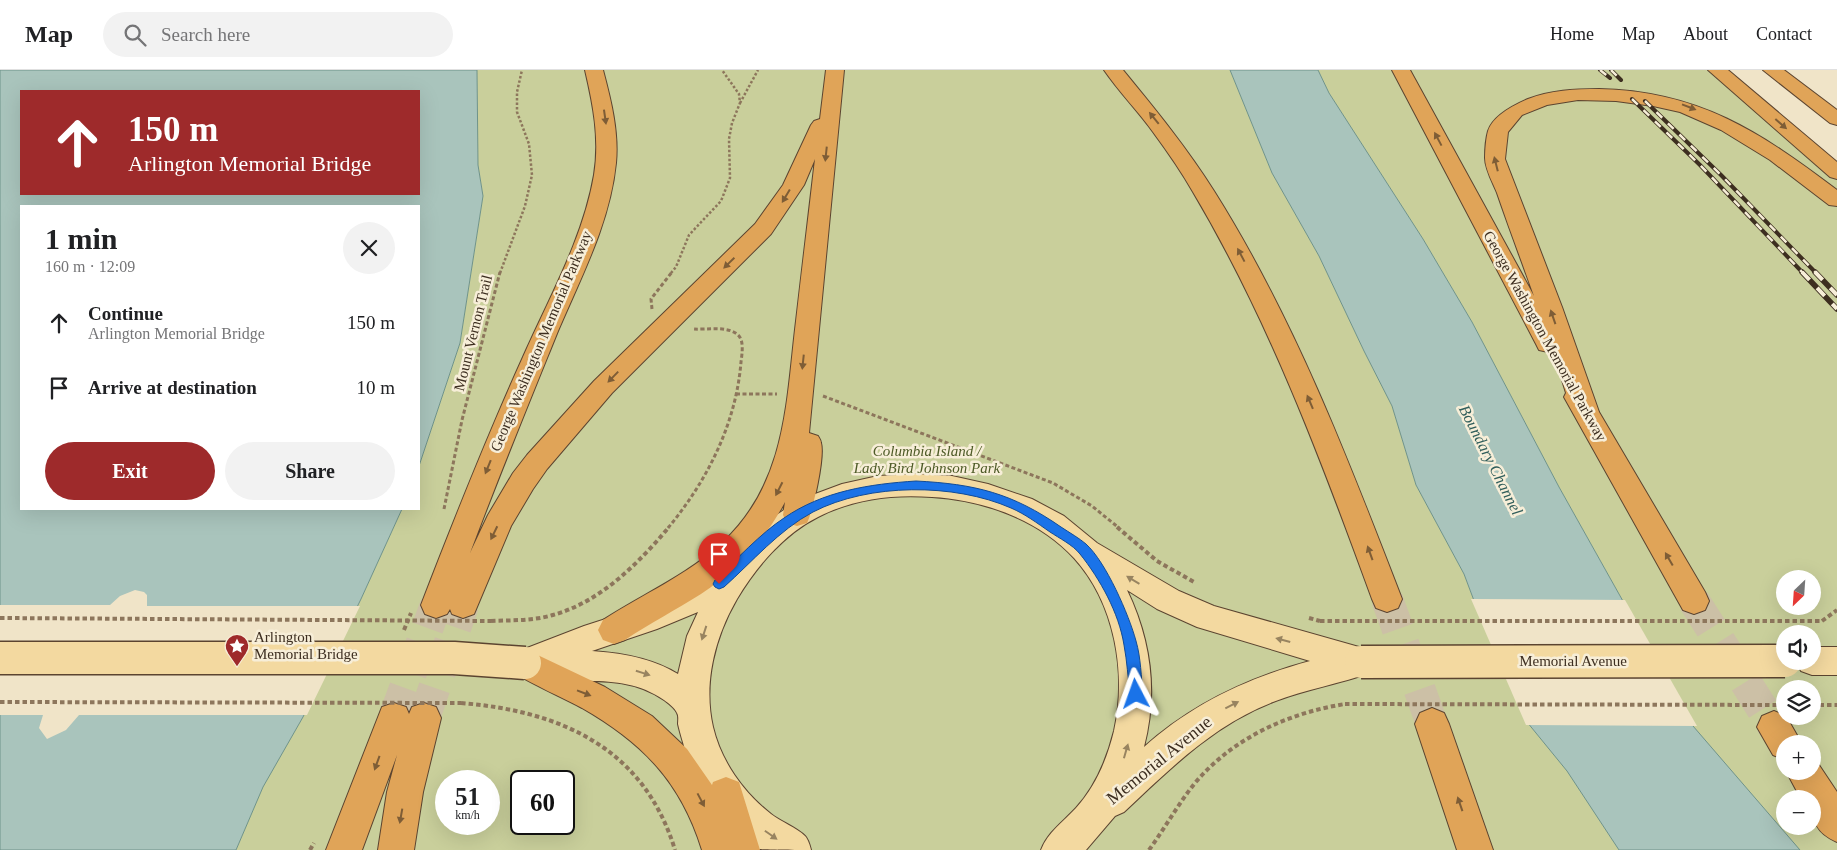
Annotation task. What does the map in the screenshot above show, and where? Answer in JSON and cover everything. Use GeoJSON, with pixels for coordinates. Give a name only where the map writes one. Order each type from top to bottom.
{"type":"FeatureCollection","features":[{"type":"Feature","properties":{"kind":"highway","name":"George Washington Memorial Parkway"},"geometry":{"type":"LineString","coordinates":[[436,605],[489,464],[578,258],[601,194],[607,155],[607,134],[601,95],[594,70]]}},
{"type":"Feature","properties":{"kind":"highway"},"geometry":{"type":"LineString","coordinates":[[1113,70],[1166,133],[1186,161],[1226,226],[1250,271],[1314,413],[1350,499],[1387,599]]}},
{"type":"Feature","properties":{"kind":"highway","name":"George Washington Memorial Parkway"},"geometry":{"type":"LineString","coordinates":[[1401,70],[1586,413],[1694,601]]}},
{"type":"Feature","properties":{"kind":"highway"},"geometry":{"type":"LineString","coordinates":[[1717,70],[1837,173]]}},
{"type":"Feature","properties":{"kind":"highway"},"geometry":{"type":"LineString","coordinates":[[1733,70],[1837,150]]}},
{"type":"Feature","properties":{"kind":"highway"},"geometry":{"type":"LineString","coordinates":[[1772,70],[1837,119]]}},
{"type":"Feature","properties":{"kind":"highway"},"geometry":{"type":"LineString","coordinates":[[614,630],[638,613],[699,578],[729,554],[751,531],[772,502],[786,474],[796,433],[789,401],[831,106],[833,74]]}},
{"type":"Feature","properties":{"kind":"highway"},"geometry":{"type":"LineString","coordinates":[[1586,413],[1550,307],[1495,159],[1494,136],[1496,127],[1504,110],[1512,103],[1540,91],[1573,86],[1625,90],[1674,102],[1699,111],[1730,126],[1837,200]]}},
{"type":"Feature","properties":{"kind":"highway"},"geometry":{"type":"LineString","coordinates":[[463,605],[498,523],[523,481],[537,462],[603,387],[763,228],[793,185],[831,106]]}},
{"type":"Feature","properties":{"kind":"highway"},"geometry":{"type":"LineString","coordinates":[[789,401],[808,450],[797,515]]}},
{"type":"Feature","properties":{"kind":"highway"},"geometry":{"type":"LineString","coordinates":[[525,663],[573,689],[594,697],[627,717],[660,743],[678,762],[693,786],[704,806],[720,850]]}},
{"type":"Feature","properties":{"kind":"highway"},"geometry":{"type":"LineString","coordinates":[[344,850],[409,718],[405,792],[396,850]]}},
{"type":"Feature","properties":{"kind":"highway"},"geometry":{"type":"LineString","coordinates":[[1432,724],[1475,850]]}},
{"type":"Feature","properties":{"kind":"highway"},"geometry":{"type":"LineString","coordinates":[[1809,780],[1837,824]]}},
{"type":"Feature","properties":{"kind":"highway"},"geometry":{"type":"LineString","coordinates":[[726,794],[742,850]]}},
{"type":"Feature","properties":{"kind":"main road","name":"Memorial Avenue"},"geometry":{"type":"LineString","coordinates":[[746,561],[776,530],[797,515],[839,497],[877,488],[916,485],[957,488],[995,497],[1026,510],[1048,522],[1083,548],[1148,589],[1187,610],[1227,625],[1342,661],[1776,661]]}},
{"type":"Feature","properties":{"kind":"main road"},"geometry":{"type":"LineString","coordinates":[[1059,850],[1098,810],[1123,761],[1135,717],[1136,694],[1130,643],[1123,620],[1105,581],[1083,548]]}},
{"type":"Feature","properties":{"kind":"main road"},"geometry":{"type":"LineString","coordinates":[[525,663],[677,609],[711,591],[746,561]]}},
{"type":"Feature","properties":{"kind":"main road"},"geometry":{"type":"LineString","coordinates":[[746,561],[723,594],[706,626],[696,660],[691,704],[706,756],[726,794],[755,824],[792,850]]}},
{"type":"Feature","properties":{"kind":"main road"},"geometry":{"type":"LineString","coordinates":[[0,658],[454,658],[607,666],[634,671],[656,678],[674,689],[691,704]]}},
{"type":"Feature","properties":{"kind":"main road","name":"Memorial Avenue"},"geometry":{"type":"LineString","coordinates":[[1098,810],[1173,745],[1212,716],[1258,692],[1342,661]]}},
{"type":"Feature","properties":{"kind":"main road"},"geometry":{"type":"LineString","coordinates":[[1821,661],[1837,661]]}},
{"type":"Feature","properties":{"kind":"path","name":"Mount Vernon Trail"},"geometry":{"type":"LineString","coordinates":[[443,510],[462,420],[498,277],[525,206],[532,175],[529,144],[517,112],[517,92],[522,70]]}},
{"type":"Feature","properties":{"kind":"path"},"geometry":{"type":"LineString","coordinates":[[722,70],[739,94],[740,103]]}},
{"type":"Feature","properties":{"kind":"path"},"geometry":{"type":"LineString","coordinates":[[656,313],[651,304],[654,295],[676,267],[689,236],[721,201],[730,178],[729,139],[732,123],[740,103],[758,70]]}},
{"type":"Feature","properties":{"kind":"path"},"geometry":{"type":"LineString","coordinates":[[0,618],[491,621],[532,619],[561,612],[593,597],[636,562],[681,512],[704,477],[721,444],[736,394],[742,348],[741,337],[735,332],[726,330],[688,328]]}},
{"type":"Feature","properties":{"kind":"path"},"geometry":{"type":"LineString","coordinates":[[736,394],[789,401]]}},
{"type":"Feature","properties":{"kind":"path"},"geometry":{"type":"LineString","coordinates":[[1320,620],[1822,621],[1837,610]]}},
{"type":"Feature","properties":{"kind":"path"},"geometry":{"type":"LineString","coordinates":[[0,702],[461,702],[498,706],[532,714],[566,726],[603,747],[634,773],[650,794],[663,817],[675,850]]}},
{"type":"Feature","properties":{"kind":"path"},"geometry":{"type":"LineString","coordinates":[[1149,850],[1193,784],[1217,759],[1280,722],[1315,709],[1345,704],[1776,725]]}},
{"type":"Feature","properties":{"kind":"path"},"geometry":{"type":"LineString","coordinates":[[1821,705],[1837,705]]}},
{"type":"Feature","properties":{"kind":"green space","name":"Columbia Island / Lady Bird Johnson Park"},"geometry":{"type":"Polygon","coordinates":[[[477,70],[1230,70],[1272,173],[1319,256],[1392,406],[1416,485],[1464,574],[1527,722],[1567,770],[1619,850],[236,850],[263,786],[303,717],[361,599],[402,510],[420,510],[420,463],[460,343],[483,196],[478,165],[477,70]]]}},
{"type":"Feature","properties":{"kind":"green space"},"geometry":{"type":"Polygon","coordinates":[[[1318,70],[1710,70],[1837,176],[1837,850],[1779,850],[1693,726],[1559,487],[1472,322],[1423,239],[1329,93],[1318,70]]]}},
{"type":"Feature","properties":{"kind":"water"},"geometry":{"type":"Polygon","coordinates":[[[0,70],[477,70],[478,165],[483,196],[460,343],[420,463],[420,205],[20,205],[20,510],[402,510],[361,599],[303,717],[263,787],[236,850],[0,850],[0,70]]]}},
{"type":"Feature","properties":{"kind":"water","name":"Boundary Channel"},"geometry":{"type":"Polygon","coordinates":[[[1230,70],[1318,70],[1329,93],[1423,239],[1472,322],[1559,487],[1693,726],[1776,822],[1776,835],[1787,835],[1800,850],[1619,850],[1567,771],[1527,722],[1464,574],[1416,485],[1392,406],[1319,256],[1272,173],[1230,70]]]}},
{"type":"Feature","properties":{"kind":"pier","name":"Arlington Memorial Bridge"},"geometry":{"type":"Polygon","coordinates":[[[135,590],[144,592],[147,595],[147,606],[360,606],[307,715],[79,715],[66,730],[47,739],[39,728],[43,715],[0,715],[0,605],[110,605],[120,596],[135,590]]]}},
{"type":"Feature","properties":{"kind":"pier"},"geometry":{"type":"Polygon","coordinates":[[[1471,599],[1625,600],[1697,726],[1526,725],[1471,599]]]}},
{"type":"Feature","properties":{"kind":"tunnel"},"geometry":{"type":"LineString","coordinates":[[1387,599],[1432,724]]}},
{"type":"Feature","properties":{"kind":"tunnel"},"geometry":{"type":"LineString","coordinates":[[1694,601],[1774,727]]}},
{"type":"Feature","properties":{"kind":"tunnel"},"geometry":{"type":"LineString","coordinates":[[394,718],[436,605]]}},
{"type":"Feature","properties":{"kind":"tunnel"},"geometry":{"type":"LineString","coordinates":[[424,718],[463,605]]}},
{"type":"Feature","properties":{"kind":"railway"},"geometry":{"type":"LineString","coordinates":[[1600,70],[1610,78]]}},
{"type":"Feature","properties":{"kind":"railway"},"geometry":{"type":"LineString","coordinates":[[1611,70],[1621,80]]}},
{"type":"Feature","properties":{"kind":"railway"},"geometry":{"type":"LineString","coordinates":[[1632,99],[1700,165],[1803,273]]}},
{"type":"Feature","properties":{"kind":"railway"},"geometry":{"type":"LineString","coordinates":[[1645,101],[1721,175],[1816,273]]}},
{"type":"Feature","properties":{"kind":"railway"},"geometry":{"type":"LineString","coordinates":[[1802,272],[1837,309]]}},
{"type":"Feature","properties":{"kind":"railway"},"geometry":{"type":"LineString","coordinates":[[1815,272],[1837,295]]}},
{"type":"Feature","properties":{"kind":"place","name":"Arlington Memorial Bridge"},"geometry":{"type":"Point","coordinates":[237,667]}},
{"type":"Feature","properties":{"kind":"route"},"geometry":{"type":"LineString","coordinates":[[719,584],[786,522],[809,508],[839,497],[877,488],[916,485],[957,488],[995,497],[1048,522],[1083,548],[1115,599],[1123,620],[1135,669],[1136,694]]}}]}
